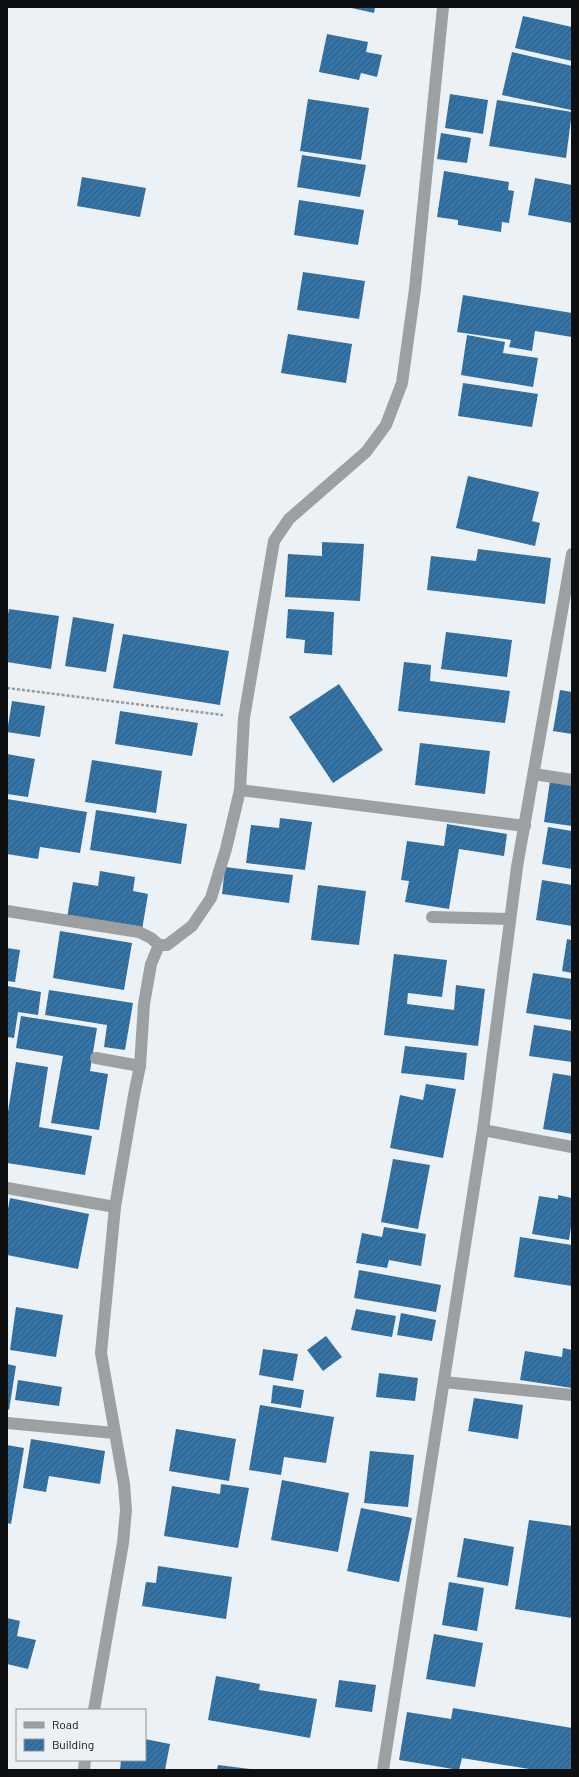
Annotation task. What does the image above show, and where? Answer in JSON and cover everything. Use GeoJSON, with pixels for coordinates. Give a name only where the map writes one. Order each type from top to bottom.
{"type":"FeatureCollection","features":[{"type":"Feature","properties":{"kind":"street"},"geometry":{"type":"LineString","coordinates":[[7,911],[139,932],[151,938],[160,945],[167,945],[192,926],[211,898],[226,848],[240,790],[244,718],[274,541],[289,519],[366,452],[386,425],[402,383],[415,289],[443,7]]}},
{"type":"Feature","properties":{"kind":"street"},"geometry":{"type":"LineString","coordinates":[[383,1770],[483,1130],[510,920],[572,554]]}},
{"type":"Feature","properties":{"kind":"street"},"geometry":{"type":"LineString","coordinates":[[534,774],[572,780]]}},
{"type":"Feature","properties":{"kind":"street"},"geometry":{"type":"LineString","coordinates":[[240,790],[525,826]]}},
{"type":"Feature","properties":{"kind":"street"},"geometry":{"type":"LineString","coordinates":[[432,917],[510,920]]}},
{"type":"Feature","properties":{"kind":"street"},"geometry":{"type":"LineString","coordinates":[[94,1709],[123,1543],[126,1510],[124,1484],[114,1434],[101,1353],[115,1207],[140,1066],[144,1004],[151,964],[160,945]]}},
{"type":"Feature","properties":{"kind":"street"},"geometry":{"type":"LineString","coordinates":[[96,1058],[140,1066]]}},
{"type":"Feature","properties":{"kind":"street"},"geometry":{"type":"LineString","coordinates":[[483,1130],[572,1147]]}},
{"type":"Feature","properties":{"kind":"street"},"geometry":{"type":"LineString","coordinates":[[7,1188],[115,1207]]}},
{"type":"Feature","properties":{"kind":"street"},"geometry":{"type":"LineString","coordinates":[[444,1382],[572,1395]]}},
{"type":"Feature","properties":{"kind":"street"},"geometry":{"type":"LineString","coordinates":[[7,1423],[114,1434]]}},
{"type":"Feature","properties":{"kind":"path"},"geometry":{"type":"LineString","coordinates":[[7,688],[244,718]]}},
{"type":"Feature","properties":{"kind":"building"},"geometry":{"type":"Polygon","coordinates":[[[347,7],[375,7],[374,13],[347,7]]]}},
{"type":"Feature","properties":{"kind":"building"},"geometry":{"type":"Polygon","coordinates":[[[523,16],[572,27],[572,61],[515,48],[523,16]]]}},
{"type":"Feature","properties":{"kind":"building"},"geometry":{"type":"Polygon","coordinates":[[[327,34],[368,42],[366,52],[382,55],[377,77],[361,73],[359,80],[319,72],[327,34]]]}},
{"type":"Feature","properties":{"kind":"building"},"geometry":{"type":"Polygon","coordinates":[[[512,52],[572,66],[571,110],[502,95],[512,52]]]}},
{"type":"Feature","properties":{"kind":"building"},"geometry":{"type":"Polygon","coordinates":[[[450,94],[488,100],[483,134],[445,128],[450,94]]]}},
{"type":"Feature","properties":{"kind":"building"},"geometry":{"type":"Polygon","coordinates":[[[308,99],[369,108],[361,160],[300,151],[308,99]]]}},
{"type":"Feature","properties":{"kind":"building"},"geometry":{"type":"Polygon","coordinates":[[[497,100],[572,112],[566,158],[489,146],[497,100]]]}},
{"type":"Feature","properties":{"kind":"building"},"geometry":{"type":"Polygon","coordinates":[[[441,133],[471,138],[467,163],[437,159],[441,133]]]}},
{"type":"Feature","properties":{"kind":"building"},"geometry":{"type":"Polygon","coordinates":[[[302,155],[366,165],[360,197],[297,187],[302,155]]]}},
{"type":"Feature","properties":{"kind":"building"},"geometry":{"type":"Polygon","coordinates":[[[444,171],[509,182],[508,190],[514,191],[509,223],[502,222],[501,232],[458,225],[458,220],[437,217],[444,171]]]}},
{"type":"Feature","properties":{"kind":"building"},"geometry":{"type":"Polygon","coordinates":[[[82,177],[146,188],[140,217],[77,206],[82,177]]]}},
{"type":"Feature","properties":{"kind":"building"},"geometry":{"type":"Polygon","coordinates":[[[535,178],[572,185],[572,223],[528,215],[535,178]]]}},
{"type":"Feature","properties":{"kind":"building"},"geometry":{"type":"Polygon","coordinates":[[[299,200],[364,210],[358,245],[294,235],[299,200]]]}},
{"type":"Feature","properties":{"kind":"building"},"geometry":{"type":"Polygon","coordinates":[[[303,272],[365,281],[359,319],[297,310],[303,272]]]}},
{"type":"Feature","properties":{"kind":"building"},"geometry":{"type":"Polygon","coordinates":[[[463,295],[572,313],[572,337],[535,331],[532,351],[509,347],[511,340],[457,332],[463,295]]]}},
{"type":"Feature","properties":{"kind":"building"},"geometry":{"type":"Polygon","coordinates":[[[288,334],[352,344],[346,383],[281,373],[288,334]]]}},
{"type":"Feature","properties":{"kind":"building"},"geometry":{"type":"Polygon","coordinates":[[[467,335],[505,342],[503,353],[538,358],[533,387],[461,375],[467,335]]]}},
{"type":"Feature","properties":{"kind":"building"},"geometry":{"type":"Polygon","coordinates":[[[463,383],[538,394],[532,427],[458,416],[463,383]]]}},
{"type":"Feature","properties":{"kind":"building"},"geometry":{"type":"Polygon","coordinates":[[[468,476],[539,492],[532,521],[540,523],[535,546],[456,528],[468,476]]]}},
{"type":"Feature","properties":{"kind":"building"},"geometry":{"type":"Polygon","coordinates":[[[322,542],[364,544],[360,601],[285,597],[288,554],[322,556],[322,542]]]}},
{"type":"Feature","properties":{"kind":"building"},"geometry":{"type":"Polygon","coordinates":[[[478,549],[551,558],[545,604],[427,590],[431,556],[476,561],[478,549]]]}},
{"type":"Feature","properties":{"kind":"building"},"geometry":{"type":"Polygon","coordinates":[[[9,609],[59,616],[51,669],[7,662],[7,619],[9,609]]]}},
{"type":"Feature","properties":{"kind":"building"},"geometry":{"type":"Polygon","coordinates":[[[288,609],[334,612],[332,655],[304,653],[305,640],[286,638],[288,609]]]}},
{"type":"Feature","properties":{"kind":"building"},"geometry":{"type":"Polygon","coordinates":[[[73,617],[114,624],[106,672],[65,666],[73,617]]]}},
{"type":"Feature","properties":{"kind":"building"},"geometry":{"type":"Polygon","coordinates":[[[446,632],[512,640],[507,677],[441,669],[446,632]]]}},
{"type":"Feature","properties":{"kind":"building"},"geometry":{"type":"Polygon","coordinates":[[[123,634],[229,651],[220,705],[113,688],[123,634]]]}},
{"type":"Feature","properties":{"kind":"building"},"geometry":{"type":"Polygon","coordinates":[[[404,662],[431,665],[430,681],[510,691],[505,723],[398,711],[404,662]]]}},
{"type":"Feature","properties":{"kind":"building"},"geometry":{"type":"Polygon","coordinates":[[[339,684],[383,750],[333,783],[289,717],[339,684]]]}},
{"type":"Feature","properties":{"kind":"building"},"geometry":{"type":"Polygon","coordinates":[[[560,690],[572,692],[572,734],[553,731],[560,690]]]}},
{"type":"Feature","properties":{"kind":"building"},"geometry":{"type":"Polygon","coordinates":[[[12,701],[45,706],[40,737],[7,732],[12,701]]]}},
{"type":"Feature","properties":{"kind":"building"},"geometry":{"type":"Polygon","coordinates":[[[120,711],[198,723],[192,756],[115,744],[120,711]]]}},
{"type":"Feature","properties":{"kind":"building"},"geometry":{"type":"Polygon","coordinates":[[[420,743],[490,751],[485,794],[415,785],[420,743]]]}},
{"type":"Feature","properties":{"kind":"building"},"geometry":{"type":"Polygon","coordinates":[[[7,754],[35,759],[28,797],[7,794],[7,754]]]}},
{"type":"Feature","properties":{"kind":"building"},"geometry":{"type":"Polygon","coordinates":[[[92,760],[162,771],[156,813],[85,802],[92,760]]]}},
{"type":"Feature","properties":{"kind":"building"},"geometry":{"type":"Polygon","coordinates":[[[550,781],[572,785],[572,826],[544,822],[550,781]]]}},
{"type":"Feature","properties":{"kind":"building"},"geometry":{"type":"Polygon","coordinates":[[[7,799],[87,812],[80,853],[40,847],[38,859],[7,854],[7,799]]]}},
{"type":"Feature","properties":{"kind":"building"},"geometry":{"type":"Polygon","coordinates":[[[96,810],[187,824],[181,864],[90,850],[96,810]]]}},
{"type":"Feature","properties":{"kind":"building"},"geometry":{"type":"Polygon","coordinates":[[[280,818],[312,822],[305,870],[246,863],[251,825],[279,828],[280,818]]]}},
{"type":"Feature","properties":{"kind":"building"},"geometry":{"type":"Polygon","coordinates":[[[447,824],[507,834],[504,856],[459,849],[449,909],[405,902],[409,881],[401,880],[407,841],[444,846],[447,824]]]}},
{"type":"Feature","properties":{"kind":"building"},"geometry":{"type":"Polygon","coordinates":[[[548,827],[572,831],[572,869],[542,864],[548,827]]]}},
{"type":"Feature","properties":{"kind":"building"},"geometry":{"type":"Polygon","coordinates":[[[225,867],[293,875],[289,903],[222,894],[225,867]]]}},
{"type":"Feature","properties":{"kind":"building"},"geometry":{"type":"Polygon","coordinates":[[[100,871],[135,877],[133,891],[148,894],[142,930],[67,918],[73,882],[98,886],[100,871]]]}},
{"type":"Feature","properties":{"kind":"building"},"geometry":{"type":"Polygon","coordinates":[[[542,880],[572,885],[572,926],[536,920],[542,880]]]}},
{"type":"Feature","properties":{"kind":"building"},"geometry":{"type":"Polygon","coordinates":[[[318,885],[366,891],[359,945],[311,940],[318,885]]]}},
{"type":"Feature","properties":{"kind":"building"},"geometry":{"type":"Polygon","coordinates":[[[60,931],[132,943],[124,990],[53,978],[60,931]]]}},
{"type":"Feature","properties":{"kind":"building"},"geometry":{"type":"Polygon","coordinates":[[[567,939],[572,940],[572,973],[562,971],[567,939]]]}},
{"type":"Feature","properties":{"kind":"building"},"geometry":{"type":"Polygon","coordinates":[[[7,948],[20,950],[15,982],[7,981],[7,948]]]}},
{"type":"Feature","properties":{"kind":"building"},"geometry":{"type":"Polygon","coordinates":[[[394,954],[447,960],[442,997],[408,993],[407,1004],[454,1010],[456,985],[485,989],[478,1046],[384,1035],[394,954]]]}},
{"type":"Feature","properties":{"kind":"building"},"geometry":{"type":"Polygon","coordinates":[[[533,973],[572,979],[572,1020],[526,1013],[533,973]]]}},
{"type":"Feature","properties":{"kind":"building"},"geometry":{"type":"Polygon","coordinates":[[[7,986],[41,992],[38,1015],[18,1012],[14,1038],[7,1037],[7,986]]]}},
{"type":"Feature","properties":{"kind":"building"},"geometry":{"type":"Polygon","coordinates":[[[49,990],[133,1003],[125,1050],[104,1047],[107,1025],[45,1015],[49,990]]]}},
{"type":"Feature","properties":{"kind":"building"},"geometry":{"type":"Polygon","coordinates":[[[21,1016],[97,1028],[90,1071],[108,1074],[99,1130],[51,1123],[63,1056],[16,1048],[21,1016]]]}},
{"type":"Feature","properties":{"kind":"building"},"geometry":{"type":"Polygon","coordinates":[[[534,1025],[572,1031],[572,1062],[529,1056],[534,1025]]]}},
{"type":"Feature","properties":{"kind":"building"},"geometry":{"type":"Polygon","coordinates":[[[405,1046],[467,1053],[464,1080],[401,1073],[405,1046]]]}},
{"type":"Feature","properties":{"kind":"building"},"geometry":{"type":"Polygon","coordinates":[[[16,1062],[48,1067],[39,1127],[92,1136],[85,1175],[7,1163],[7,1118],[16,1062]]]}},
{"type":"Feature","properties":{"kind":"building"},"geometry":{"type":"Polygon","coordinates":[[[553,1073],[572,1076],[572,1134],[543,1129],[553,1073]]]}},
{"type":"Feature","properties":{"kind":"building"},"geometry":{"type":"Polygon","coordinates":[[[426,1084],[456,1089],[443,1158],[390,1148],[400,1095],[423,1100],[426,1084]]]}},
{"type":"Feature","properties":{"kind":"building"},"geometry":{"type":"Polygon","coordinates":[[[393,1159],[430,1165],[418,1229],[381,1222],[393,1159]]]}},
{"type":"Feature","properties":{"kind":"building"},"geometry":{"type":"Polygon","coordinates":[[[558,1195],[572,1198],[572,1221],[569,1240],[532,1234],[539,1196],[558,1199],[558,1195]]]}},
{"type":"Feature","properties":{"kind":"building"},"geometry":{"type":"Polygon","coordinates":[[[10,1198],[89,1214],[78,1269],[7,1255],[7,1214],[10,1198]]]}},
{"type":"Feature","properties":{"kind":"building"},"geometry":{"type":"Polygon","coordinates":[[[384,1227],[426,1234],[421,1266],[389,1260],[387,1268],[356,1263],[362,1233],[382,1237],[384,1227]]]}},
{"type":"Feature","properties":{"kind":"building"},"geometry":{"type":"Polygon","coordinates":[[[520,1237],[572,1245],[572,1286],[514,1277],[520,1237]]]}},
{"type":"Feature","properties":{"kind":"building"},"geometry":{"type":"Polygon","coordinates":[[[359,1270],[441,1285],[436,1312],[354,1298],[359,1270]]]}},
{"type":"Feature","properties":{"kind":"building"},"geometry":{"type":"Polygon","coordinates":[[[16,1307],[63,1315],[56,1357],[10,1350],[16,1307]]]}},
{"type":"Feature","properties":{"kind":"building"},"geometry":{"type":"Polygon","coordinates":[[[356,1309],[396,1316],[392,1337],[351,1330],[356,1309]]]}},
{"type":"Feature","properties":{"kind":"building"},"geometry":{"type":"Polygon","coordinates":[[[401,1313],[436,1320],[432,1341],[397,1335],[401,1313]]]}},
{"type":"Feature","properties":{"kind":"building"},"geometry":{"type":"Polygon","coordinates":[[[326,1336],[342,1357],[323,1371],[307,1350],[326,1336]]]}},
{"type":"Feature","properties":{"kind":"building"},"geometry":{"type":"Polygon","coordinates":[[[563,1348],[572,1350],[572,1388],[520,1380],[525,1351],[562,1357],[563,1348]]]}},
{"type":"Feature","properties":{"kind":"building"},"geometry":{"type":"Polygon","coordinates":[[[263,1349],[298,1354],[293,1381],[259,1375],[263,1349]]]}},
{"type":"Feature","properties":{"kind":"building"},"geometry":{"type":"Polygon","coordinates":[[[7,1364],[16,1366],[9,1410],[7,1409],[7,1364]]]}},
{"type":"Feature","properties":{"kind":"building"},"geometry":{"type":"Polygon","coordinates":[[[379,1373],[418,1378],[415,1401],[376,1397],[379,1373]]]}},
{"type":"Feature","properties":{"kind":"building"},"geometry":{"type":"Polygon","coordinates":[[[18,1380],[62,1387],[59,1406],[15,1400],[18,1380]]]}},
{"type":"Feature","properties":{"kind":"building"},"geometry":{"type":"Polygon","coordinates":[[[273,1385],[304,1390],[301,1408],[271,1403],[273,1385]]]}},
{"type":"Feature","properties":{"kind":"building"},"geometry":{"type":"Polygon","coordinates":[[[474,1398],[523,1405],[518,1439],[468,1431],[474,1398]]]}},
{"type":"Feature","properties":{"kind":"building"},"geometry":{"type":"Polygon","coordinates":[[[260,1405],[334,1417],[326,1463],[284,1457],[281,1475],[249,1470],[260,1405]]]}},
{"type":"Feature","properties":{"kind":"building"},"geometry":{"type":"Polygon","coordinates":[[[176,1429],[236,1439],[229,1481],[169,1471],[176,1429]]]}},
{"type":"Feature","properties":{"kind":"building"},"geometry":{"type":"Polygon","coordinates":[[[31,1439],[105,1451],[100,1484],[49,1476],[46,1492],[23,1488],[31,1439]]]}},
{"type":"Feature","properties":{"kind":"building"},"geometry":{"type":"Polygon","coordinates":[[[7,1445],[24,1448],[11,1524],[7,1523],[7,1445]]]}},
{"type":"Feature","properties":{"kind":"building"},"geometry":{"type":"Polygon","coordinates":[[[370,1451],[414,1455],[408,1507],[364,1503],[370,1451]]]}},
{"type":"Feature","properties":{"kind":"building"},"geometry":{"type":"Polygon","coordinates":[[[282,1480],[349,1493],[338,1552],[271,1540],[282,1480]]]}},
{"type":"Feature","properties":{"kind":"building"},"geometry":{"type":"Polygon","coordinates":[[[221,1484],[249,1488],[238,1548],[164,1536],[172,1486],[220,1494],[221,1484]]]}},
{"type":"Feature","properties":{"kind":"building"},"geometry":{"type":"Polygon","coordinates":[[[361,1508],[412,1518],[399,1582],[347,1571],[361,1508]]]}},
{"type":"Feature","properties":{"kind":"building"},"geometry":{"type":"Polygon","coordinates":[[[529,1520],[572,1526],[572,1618],[515,1609],[529,1520]]]}},
{"type":"Feature","properties":{"kind":"building"},"geometry":{"type":"Polygon","coordinates":[[[464,1538],[514,1547],[508,1586],[457,1577],[464,1538]]]}},
{"type":"Feature","properties":{"kind":"building"},"geometry":{"type":"Polygon","coordinates":[[[158,1566],[232,1577],[226,1619],[142,1606],[146,1582],[156,1583],[158,1566]]]}},
{"type":"Feature","properties":{"kind":"building"},"geometry":{"type":"Polygon","coordinates":[[[449,1582],[484,1588],[477,1631],[442,1625],[449,1582]]]}},
{"type":"Feature","properties":{"kind":"building"},"geometry":{"type":"Polygon","coordinates":[[[7,1618],[20,1621],[17,1636],[36,1640],[28,1669],[7,1664],[7,1618]]]}},
{"type":"Feature","properties":{"kind":"building"},"geometry":{"type":"Polygon","coordinates":[[[434,1634],[483,1643],[475,1687],[426,1679],[434,1634]]]}},
{"type":"Feature","properties":{"kind":"building"},"geometry":{"type":"Polygon","coordinates":[[[216,1676],[260,1684],[259,1690],[317,1699],[310,1738],[208,1720],[216,1676]]]}},
{"type":"Feature","properties":{"kind":"building"},"geometry":{"type":"Polygon","coordinates":[[[339,1680],[376,1685],[372,1712],[335,1707],[339,1680]]]}},
{"type":"Feature","properties":{"kind":"building"},"geometry":{"type":"Polygon","coordinates":[[[453,1708],[572,1728],[572,1770],[535,1770],[462,1758],[459,1770],[399,1760],[407,1712],[451,1719],[453,1708]]]}},
{"type":"Feature","properties":{"kind":"building"},"geometry":{"type":"Polygon","coordinates":[[[146,1739],[170,1744],[165,1770],[120,1770],[121,1761],[146,1761],[146,1739]]]}},
{"type":"Feature","properties":{"kind":"building"},"geometry":{"type":"Polygon","coordinates":[[[218,1765],[250,1769],[250,1770],[217,1770],[218,1765]]]}}]}
